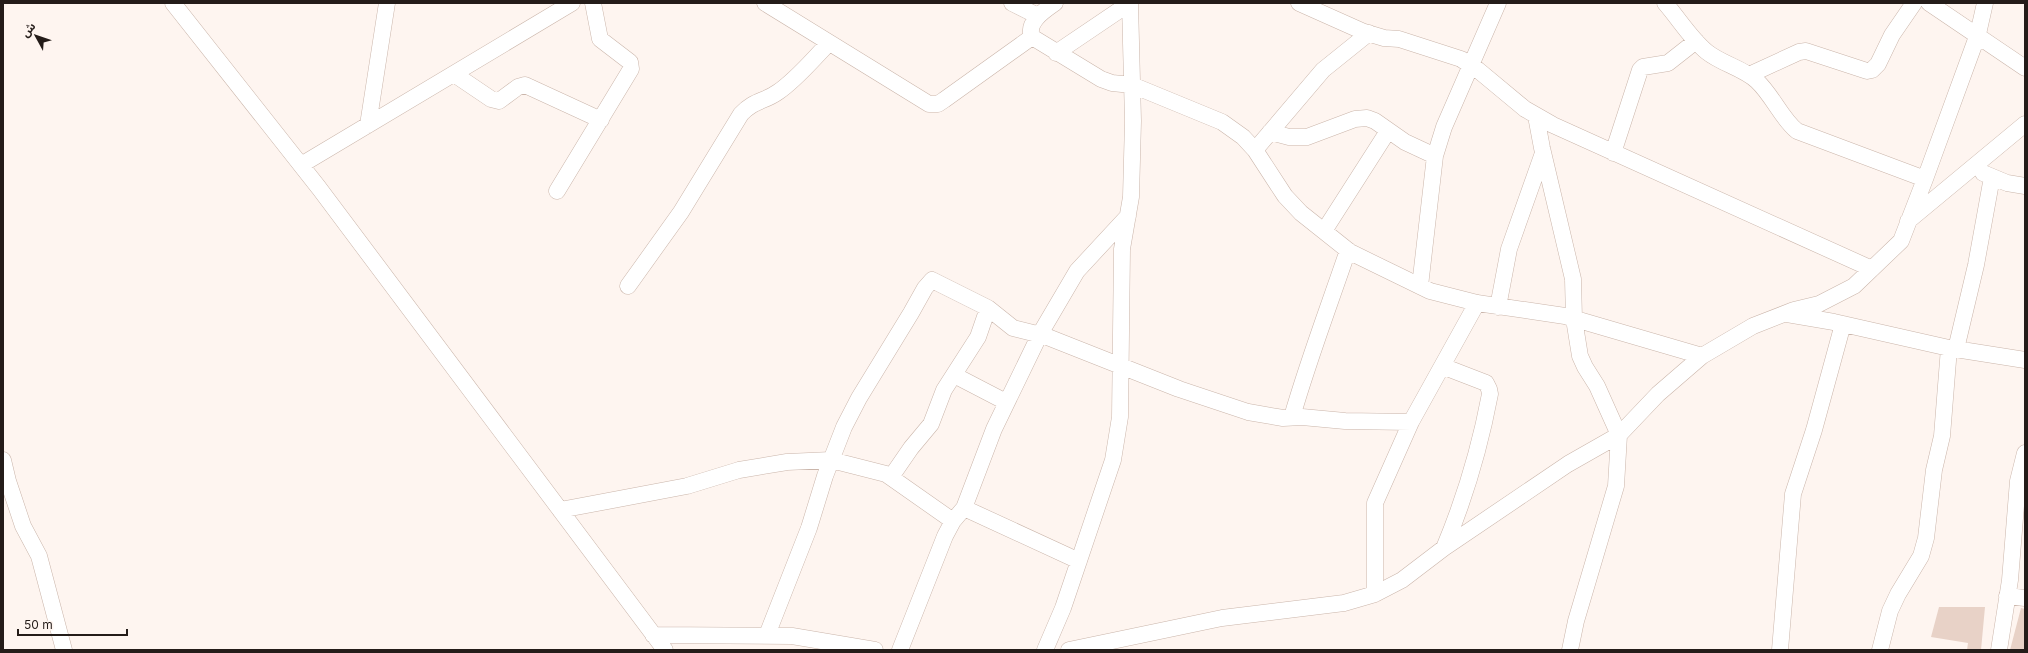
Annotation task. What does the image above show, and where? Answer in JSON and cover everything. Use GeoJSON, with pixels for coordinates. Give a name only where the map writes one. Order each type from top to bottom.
{"type":"FeatureCollection","features":[{"type":"Feature","properties":{"kind":"street"},"geometry":{"type":"LineString","coordinates":[[173,3],[301,165],[665,650]]}},
{"type":"Feature","properties":{"kind":"street"},"geometry":{"type":"LineString","coordinates":[[368,125],[387,3]]}},
{"type":"Feature","properties":{"kind":"street"},"geometry":{"type":"LineString","coordinates":[[301,165],[572,3]]}},
{"type":"Feature","properties":{"kind":"street"},"geometry":{"type":"LineString","coordinates":[[557,191],[632,69],[632,64],[600,39],[593,3]]}},
{"type":"Feature","properties":{"kind":"street"},"geometry":{"type":"LineString","coordinates":[[765,3],[928,104],[938,104],[1032,37]]}},
{"type":"Feature","properties":{"kind":"street"},"geometry":{"type":"LineString","coordinates":[[1012,3],[1038,16]]}},
{"type":"Feature","properties":{"kind":"street"},"geometry":{"type":"LineString","coordinates":[[1054,3],[1038,16],[1030,30],[1032,37],[1056,53],[1106,81],[1132,85],[1222,122],[1243,137],[1255,150],[1285,196],[1301,213],[1348,250],[1430,291],[1477,303],[1574,319],[1702,356]]}},
{"type":"Feature","properties":{"kind":"street"},"geometry":{"type":"LineString","coordinates":[[1056,53],[1130,3]]}},
{"type":"Feature","properties":{"kind":"street"},"geometry":{"type":"LineString","coordinates":[[1046,650],[1079,561],[1113,460],[1120,417],[1122,249],[1130,197],[1132,144],[1130,3]]}},
{"type":"Feature","properties":{"kind":"street"},"geometry":{"type":"LineString","coordinates":[[1299,3],[1369,33],[1384,38],[1399,39],[1461,59],[1471,65],[1525,109],[1536,116],[1612,153],[1872,269]]}},
{"type":"Feature","properties":{"kind":"street"},"geometry":{"type":"LineString","coordinates":[[1420,286],[1435,156],[1444,127],[1498,3]]}},
{"type":"Feature","properties":{"kind":"street"},"geometry":{"type":"LineString","coordinates":[[1665,3],[1696,41],[1708,53],[1749,75],[1758,82],[1781,111],[1787,123],[1798,131],[1925,179]]}},
{"type":"Feature","properties":{"kind":"street"},"geometry":{"type":"LineString","coordinates":[[1749,75],[1799,52],[1806,51],[1868,71],[1872,70],[1878,64],[1892,35],[1914,3]]}},
{"type":"Feature","properties":{"kind":"street"},"geometry":{"type":"LineString","coordinates":[[1929,3],[1978,34],[2025,68]]}},
{"type":"Feature","properties":{"kind":"street"},"geometry":{"type":"LineString","coordinates":[[1069,650],[1222,618],[1344,603],[1375,594],[1402,580],[1444,548],[1568,464],[1619,435],[1658,394],[1702,356],[1753,326],[1784,314],[1819,304],[1854,286],[1900,241],[1925,179],[1978,34],[1985,3]]}},
{"type":"Feature","properties":{"kind":"street"},"geometry":{"type":"LineString","coordinates":[[1255,150],[1324,70],[1369,33]]}},
{"type":"Feature","properties":{"kind":"street"},"geometry":{"type":"LineString","coordinates":[[1612,153],[1640,70],[1643,67],[1668,63],[1696,41]]}},
{"type":"Feature","properties":{"kind":"street"},"geometry":{"type":"LineString","coordinates":[[628,286],[681,212],[741,114],[754,102],[770,97],[786,86],[829,43]]}},
{"type":"Feature","properties":{"kind":"street"},"geometry":{"type":"LineString","coordinates":[[454,74],[491,99],[500,101],[518,87],[525,85],[601,120]]}},
{"type":"Feature","properties":{"kind":"street"},"geometry":{"type":"LineString","coordinates":[[1536,116],[1543,153],[1573,280],[1574,319],[1580,356],[1597,386],[1619,435],[1616,486],[1573,647]]}},
{"type":"Feature","properties":{"kind":"street"},"geometry":{"type":"LineString","coordinates":[[1270,132],[1289,137],[1307,137],[1355,119],[1367,118],[1375,121],[1405,142],[1435,156]]}},
{"type":"Feature","properties":{"kind":"street"},"geometry":{"type":"LineString","coordinates":[[1908,221],[2025,124]]}},
{"type":"Feature","properties":{"kind":"street"},"geometry":{"type":"LineString","coordinates":[[1324,231],[1388,131]]}},
{"type":"Feature","properties":{"kind":"street"},"geometry":{"type":"LineString","coordinates":[[1498,307],[1509,249],[1543,153]]}},
{"type":"Feature","properties":{"kind":"street"},"geometry":{"type":"LineString","coordinates":[[1972,169],[2007,183],[2025,186]]}},
{"type":"Feature","properties":{"kind":"street"},"geometry":{"type":"LineString","coordinates":[[1880,650],[1890,612],[1898,594],[1921,556],[1926,538],[1934,470],[1942,436],[1952,349],[1976,265],[1992,177]]}},
{"type":"Feature","properties":{"kind":"street"},"geometry":{"type":"LineString","coordinates":[[900,650],[927,580],[953,521],[964,508],[994,429],[1040,334],[1077,271],[1128,216]]}},
{"type":"Feature","properties":{"kind":"street"},"geometry":{"type":"LineString","coordinates":[[1292,417],[1311,352],[1348,250]]}},
{"type":"Feature","properties":{"kind":"street"},"geometry":{"type":"LineString","coordinates":[[767,635],[809,528],[831,460],[859,398],[929,281],[936,281],[988,308],[1012,328],[1040,334],[1179,389],[1248,412],[1283,418],[1302,416],[1345,421],[1411,422]]}},
{"type":"Feature","properties":{"kind":"street"},"geometry":{"type":"LineString","coordinates":[[1375,594],[1375,503],[1411,422],[1477,303]]}},
{"type":"Feature","properties":{"kind":"street"},"geometry":{"type":"LineString","coordinates":[[891,477],[911,448],[931,424],[944,390],[978,337],[988,308]]}},
{"type":"Feature","properties":{"kind":"street"},"geometry":{"type":"LineString","coordinates":[[1784,314],[1843,324],[1952,349],[2025,360]]}},
{"type":"Feature","properties":{"kind":"street"},"geometry":{"type":"LineString","coordinates":[[1780,650],[1793,494],[1814,430],[1843,324]]}},
{"type":"Feature","properties":{"kind":"street"},"geometry":{"type":"LineString","coordinates":[[1442,366],[1486,383],[1490,389],[1480,444],[1453,526],[1444,548]]}},
{"type":"Feature","properties":{"kind":"street"},"geometry":{"type":"LineString","coordinates":[[954,375],[1006,402]]}},
{"type":"Feature","properties":{"kind":"street"},"geometry":{"type":"LineString","coordinates":[[1999,650],[2008,596],[2018,481],[2025,453]]}},
{"type":"Feature","properties":{"kind":"street"},"geometry":{"type":"LineString","coordinates":[[3,460],[8,481],[23,526],[39,556],[64,650]]}},
{"type":"Feature","properties":{"kind":"street"},"geometry":{"type":"LineString","coordinates":[[560,510],[687,486],[739,470],[788,462],[831,460],[872,470],[891,477],[953,521]]}},
{"type":"Feature","properties":{"kind":"street"},"geometry":{"type":"LineString","coordinates":[[964,508],[1079,561]]}},
{"type":"Feature","properties":{"kind":"street"},"geometry":{"type":"LineString","coordinates":[[2008,596],[2025,598]]}},
{"type":"Feature","properties":{"kind":"street"},"geometry":{"type":"LineString","coordinates":[[653,635],[792,636],[875,650]]}},
{"type":"Feature","properties":{"kind":"building"},"geometry":{"type":"Polygon","coordinates":[[[1939,607],[1985,607],[1981,650],[1967,650],[1968,643],[1931,637],[1939,607]]]}},
{"type":"Feature","properties":{"kind":"building"},"geometry":{"type":"Polygon","coordinates":[[[2021,608],[2025,609],[2025,650],[2010,650],[2021,608]]]}}]}
